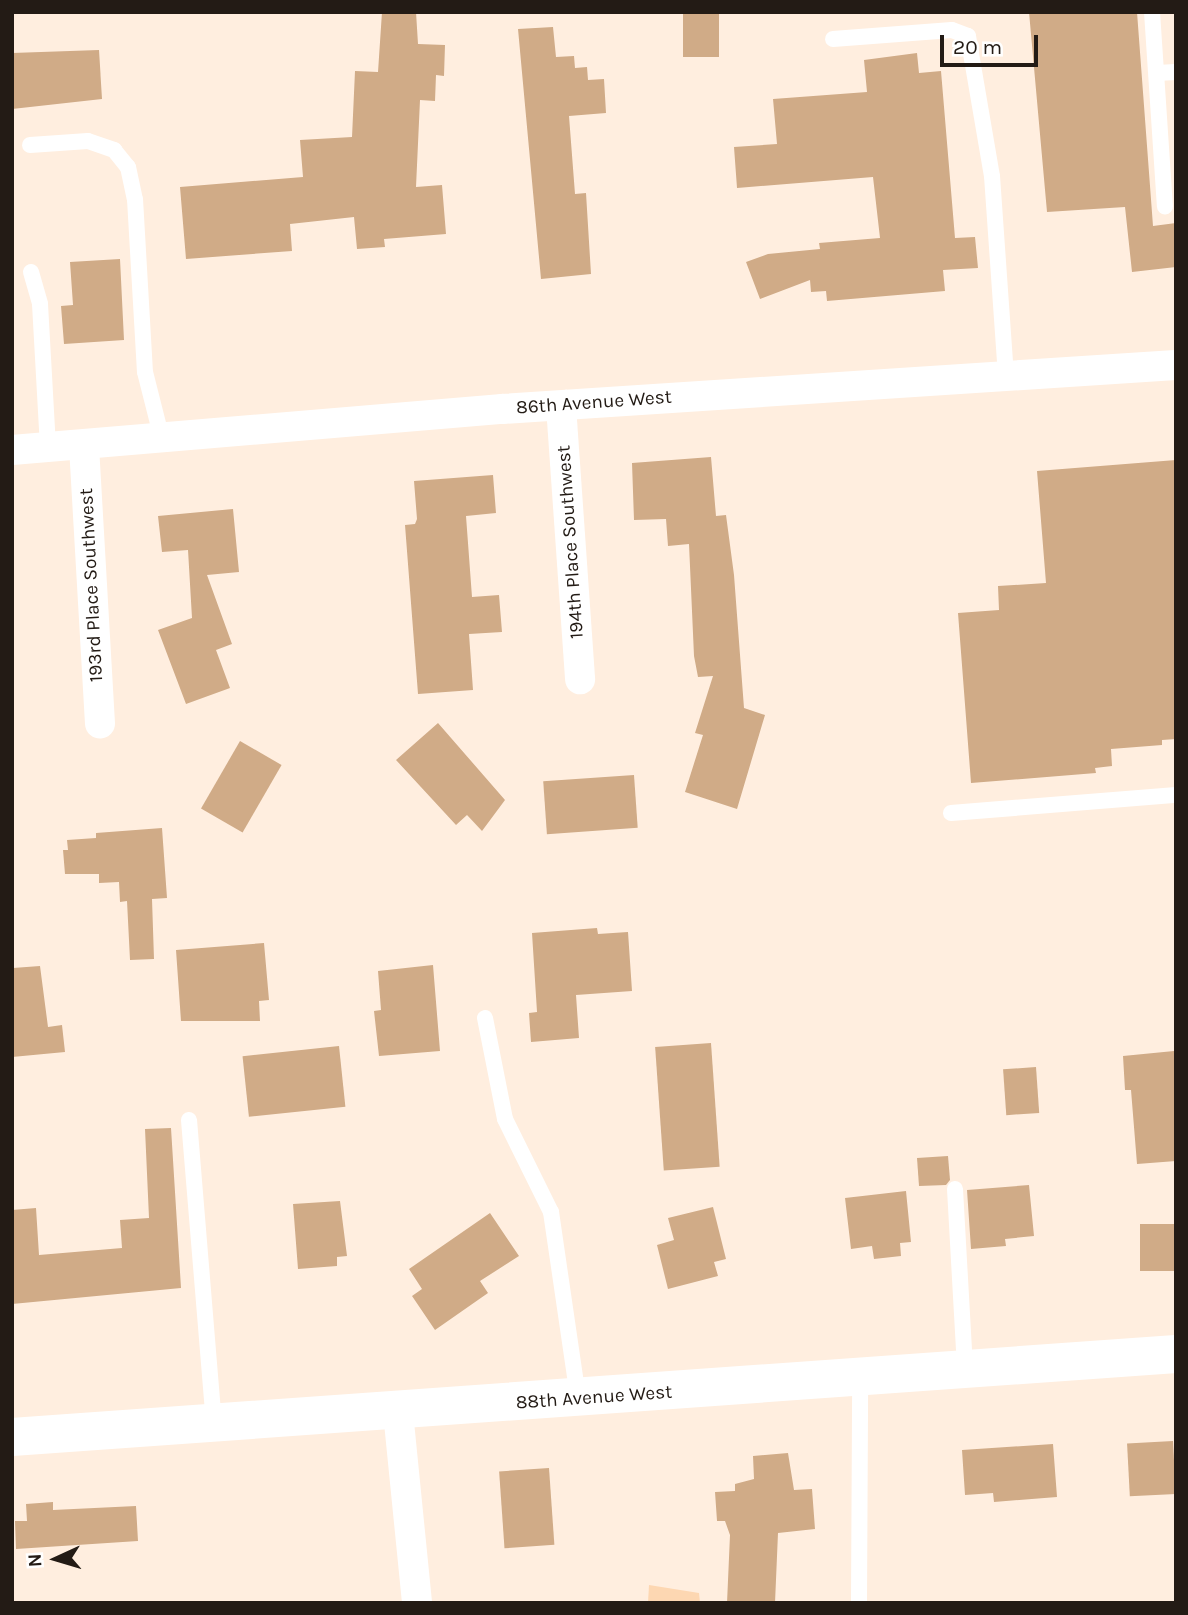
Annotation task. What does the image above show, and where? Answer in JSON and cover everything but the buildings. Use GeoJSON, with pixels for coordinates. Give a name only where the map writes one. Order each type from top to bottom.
{"type":"FeatureCollection","features":[{"type":"Feature","properties":{"kind":"street","name":"86th Avenue West"},"geometry":{"type":"LineString","coordinates":[[12,450],[561,406],[1176,365]]}},
{"type":"Feature","properties":{"kind":"street","name":"194th Place Southwest"},"geometry":{"type":"LineString","coordinates":[[561,406],[580,678]]}},
{"type":"Feature","properties":{"kind":"street","name":"193rd Place Southwest"},"geometry":{"type":"LineString","coordinates":[[84,446],[100,724]]}},
{"type":"Feature","properties":{"kind":"street","name":"88th Avenue West"},"geometry":{"type":"LineString","coordinates":[[12,1437],[398,1412],[1176,1354]]}},
{"type":"Feature","properties":{"kind":"street"},"geometry":{"type":"LineString","coordinates":[[398,1412],[417,1603]]}},
{"type":"Feature","properties":{"kind":"lane"},"geometry":{"type":"LineString","coordinates":[[1152,12],[1165,207]]}},
{"type":"Feature","properties":{"kind":"lane"},"geometry":{"type":"LineString","coordinates":[[834,38],[952,30],[968,36],[992,176],[1006,376]]}},
{"type":"Feature","properties":{"kind":"lane"},"geometry":{"type":"LineString","coordinates":[[1157,73],[1176,72]]}},
{"type":"Feature","properties":{"kind":"lane"},"geometry":{"type":"LineString","coordinates":[[30,145],[88,141],[114,150],[128,167],[135,199],[145,372],[162,439]]}},
{"type":"Feature","properties":{"kind":"lane"},"geometry":{"type":"LineString","coordinates":[[32,272],[40,304],[48,448]]}},
{"type":"Feature","properties":{"kind":"lane"},"geometry":{"type":"LineString","coordinates":[[951,813],[1176,795]]}},
{"type":"Feature","properties":{"kind":"lane"},"geometry":{"type":"LineString","coordinates":[[485,1018],[505,1119],[519,1154],[539,1181],[551,1212],[578,1399]]}},
{"type":"Feature","properties":{"kind":"lane"},"geometry":{"type":"LineString","coordinates":[[189,1120],[214,1424]]}},
{"type":"Feature","properties":{"kind":"lane"},"geometry":{"type":"LineString","coordinates":[[955,1189],[965,1370]]}},
{"type":"Feature","properties":{"kind":"lane"},"geometry":{"type":"LineString","coordinates":[[859,1603],[860,1377]]}},
{"type":"Feature","properties":{"kind":"shaded area"},"geometry":{"type":"Polygon","coordinates":[[[649,1585],[699,1593],[700,1603],[648,1603],[649,1585]]]}}]}
